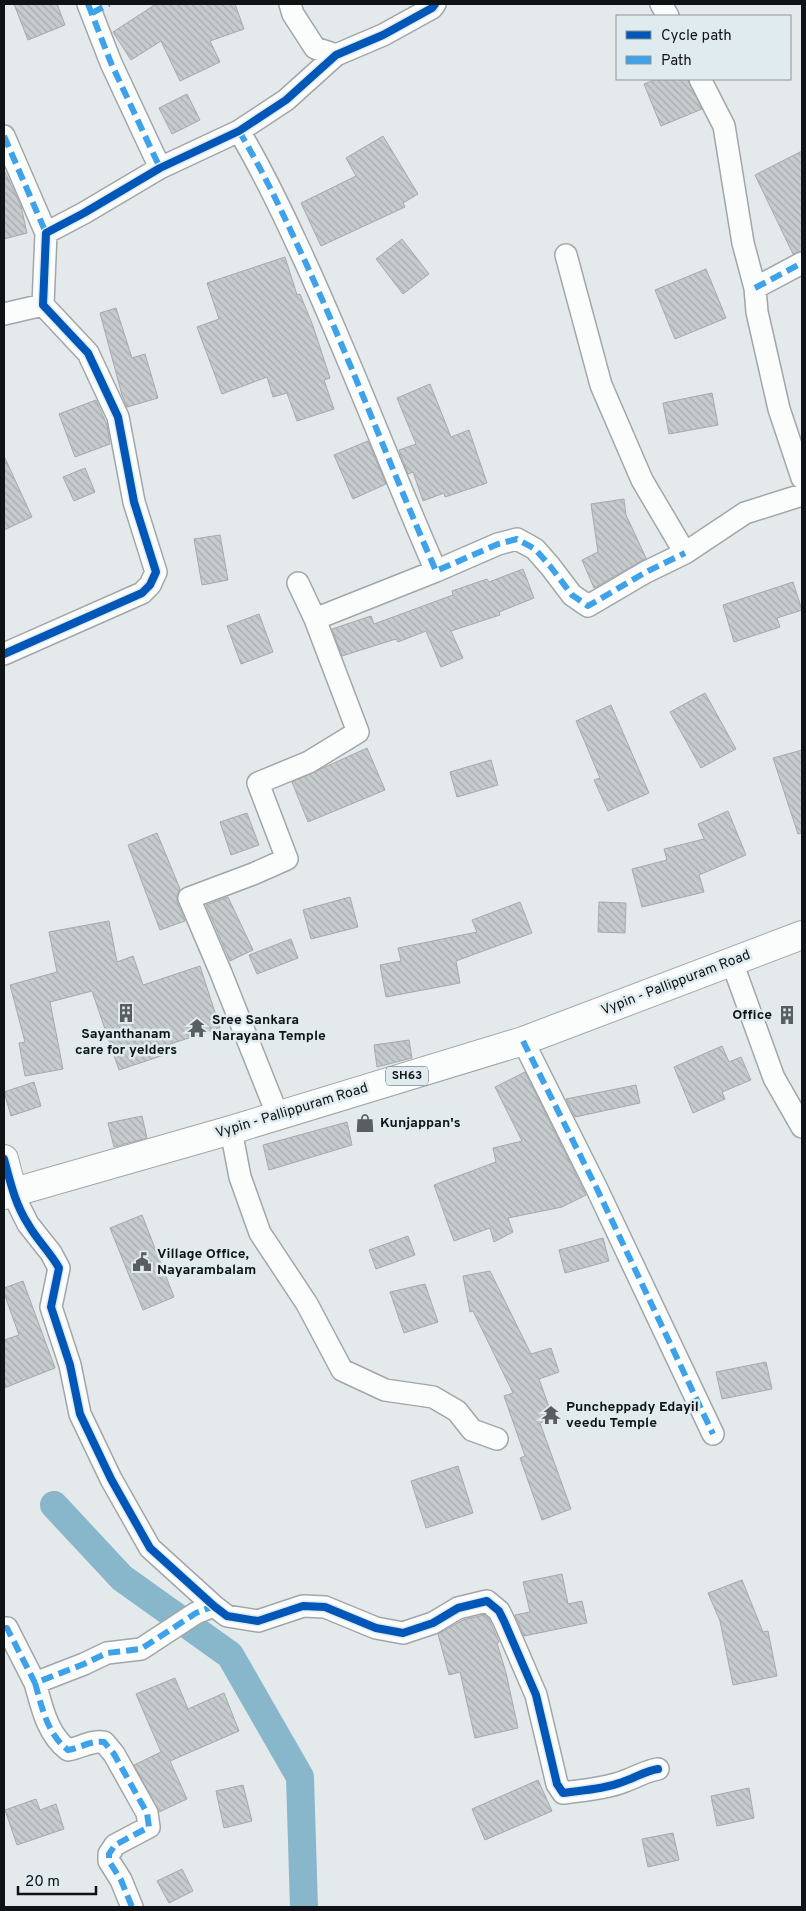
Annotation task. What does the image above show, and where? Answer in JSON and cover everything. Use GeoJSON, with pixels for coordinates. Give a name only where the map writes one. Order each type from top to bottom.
{"type":"FeatureCollection","features":[{"type":"Feature","properties":{"kind":"main road","name":"Vypin - Pallippuram Road"},"geometry":{"type":"LineString","coordinates":[[8,1194],[231,1130],[523,1041],[802,935]]}},
{"type":"Feature","properties":{"kind":"main road"},"geometry":{"type":"LineString","coordinates":[[4,1159],[8,1194]]}},
{"type":"Feature","properties":{"kind":"street"},"geometry":{"type":"LineString","coordinates":[[290,4],[315,48],[336,55]]}},
{"type":"Feature","properties":{"kind":"street"},"geometry":{"type":"LineString","coordinates":[[46,233],[160,168],[238,131],[286,100],[336,55],[383,35],[432,8],[435,4]]}},
{"type":"Feature","properties":{"kind":"street"},"geometry":{"type":"LineString","coordinates":[[661,4],[667,15]]}},
{"type":"Feature","properties":{"kind":"street"},"geometry":{"type":"LineString","coordinates":[[96,7],[114,71],[160,168]]}},
{"type":"Feature","properties":{"kind":"street"},"geometry":{"type":"LineString","coordinates":[[701,80],[724,126],[743,243],[754,288],[757,312],[779,409],[802,478]]}},
{"type":"Feature","properties":{"kind":"street"},"geometry":{"type":"LineString","coordinates":[[238,131],[261,168],[318,288],[369,409],[394,475],[436,571]]}},
{"type":"Feature","properties":{"kind":"street"},"geometry":{"type":"LineString","coordinates":[[4,136],[46,233],[43,305],[88,353],[118,417],[134,502],[156,572],[150,584],[142,593],[4,654]]}},
{"type":"Feature","properties":{"kind":"street"},"geometry":{"type":"LineString","coordinates":[[566,256],[601,385],[642,480],[685,553]]}},
{"type":"Feature","properties":{"kind":"street"},"geometry":{"type":"LineString","coordinates":[[754,288],[802,264]]}},
{"type":"Feature","properties":{"kind":"street"},"geometry":{"type":"LineString","coordinates":[[4,314],[43,305]]}},
{"type":"Feature","properties":{"kind":"street"},"geometry":{"type":"LineString","coordinates":[[315,619],[498,544],[517,539],[535,549],[572,595],[588,606],[646,572],[685,553],[745,513],[802,495]]}},
{"type":"Feature","properties":{"kind":"street"},"geometry":{"type":"LineString","coordinates":[[278,1116],[189,898],[288,859],[258,782],[309,762],[358,732],[315,619],[298,584]]}},
{"type":"Feature","properties":{"kind":"street"},"geometry":{"type":"LineString","coordinates":[[732,962],[774,1078],[802,1126]]}},
{"type":"Feature","properties":{"kind":"street"},"geometry":{"type":"LineString","coordinates":[[523,1041],[601,1197],[713,1434]]}},
{"type":"Feature","properties":{"kind":"street"},"geometry":{"type":"LineString","coordinates":[[231,1130],[240,1178],[260,1233],[307,1304],[342,1370],[386,1390],[433,1397],[457,1412],[472,1430],[498,1439]]}},
{"type":"Feature","properties":{"kind":"street"},"geometry":{"type":"LineString","coordinates":[[8,1194],[28,1224],[51,1253],[59,1268],[51,1307],[70,1365],[80,1414],[87,1430],[111,1479],[150,1548],[205,1609],[227,1616],[258,1621],[303,1606],[325,1607],[376,1628],[403,1633],[433,1623],[458,1608],[487,1601],[498,1611],[504,1621],[536,1695],[557,1784],[562,1793],[600,1788],[626,1781],[646,1771],[658,1769]]}},
{"type":"Feature","properties":{"kind":"street"},"geometry":{"type":"LineString","coordinates":[[35,1683],[107,1654],[141,1649],[205,1609]]}},
{"type":"Feature","properties":{"kind":"street"},"geometry":{"type":"LineString","coordinates":[[4,1628],[7,1628],[35,1683],[46,1718],[54,1735],[68,1750],[96,1741],[104,1742],[114,1754],[146,1813],[149,1826],[115,1845],[109,1854],[109,1861],[121,1880],[132,1907]]}},
{"type":"Feature","properties":{"kind":"building"},"geometry":{"type":"Polygon","coordinates":[[[14,4],[57,4],[65,25],[28,40],[14,4]]]}},
{"type":"Feature","properties":{"kind":"building"},"geometry":{"type":"Polygon","coordinates":[[[156,4],[235,4],[244,29],[210,41],[220,62],[180,81],[161,41],[131,60],[113,32],[156,4]]]}},
{"type":"Feature","properties":{"kind":"building"},"geometry":{"type":"Polygon","coordinates":[[[654,80],[688,80],[702,109],[661,126],[644,84],[654,80]]]}},
{"type":"Feature","properties":{"kind":"building"},"geometry":{"type":"Polygon","coordinates":[[[187,94],[200,120],[172,134],[159,108],[187,94]]]}},
{"type":"Feature","properties":{"kind":"building"},"geometry":{"type":"Polygon","coordinates":[[[383,136],[418,194],[403,203],[405,207],[321,246],[301,203],[356,176],[346,158],[383,136]]]}},
{"type":"Feature","properties":{"kind":"building"},"geometry":{"type":"Polygon","coordinates":[[[802,151],[802,251],[793,254],[755,175],[802,151]]]}},
{"type":"Feature","properties":{"kind":"building"},"geometry":{"type":"Polygon","coordinates":[[[4,170],[21,206],[27,233],[4,239],[4,170]]]}},
{"type":"Feature","properties":{"kind":"building"},"geometry":{"type":"Polygon","coordinates":[[[402,239],[429,274],[403,294],[376,259],[402,239]]]}},
{"type":"Feature","properties":{"kind":"building"},"geometry":{"type":"Polygon","coordinates":[[[285,257],[297,295],[300,294],[313,326],[330,378],[324,380],[334,409],[297,421],[287,393],[273,397],[267,377],[222,394],[197,327],[219,319],[207,283],[285,257]]]}},
{"type":"Feature","properties":{"kind":"building"},"geometry":{"type":"Polygon","coordinates":[[[706,269],[726,318],[675,339],[655,290],[706,269]]]}},
{"type":"Feature","properties":{"kind":"building"},"geometry":{"type":"Polygon","coordinates":[[[116,308],[132,358],[145,354],[158,398],[127,407],[100,313],[116,308]]]}},
{"type":"Feature","properties":{"kind":"building"},"geometry":{"type":"Polygon","coordinates":[[[430,384],[451,437],[469,430],[487,483],[445,497],[444,493],[423,501],[413,472],[408,474],[399,450],[416,444],[397,398],[430,384]]]}},
{"type":"Feature","properties":{"kind":"building"},"geometry":{"type":"Polygon","coordinates":[[[712,393],[718,425],[669,434],[663,403],[712,393]]]}},
{"type":"Feature","properties":{"kind":"building"},"geometry":{"type":"Polygon","coordinates":[[[96,400],[107,425],[110,444],[75,457],[59,414],[96,400]]]}},
{"type":"Feature","properties":{"kind":"building"},"geometry":{"type":"Polygon","coordinates":[[[368,441],[386,484],[353,499],[334,455],[368,441]]]}},
{"type":"Feature","properties":{"kind":"building"},"geometry":{"type":"Polygon","coordinates":[[[4,456],[32,517],[4,530],[4,456]]]}},
{"type":"Feature","properties":{"kind":"building"},"geometry":{"type":"Polygon","coordinates":[[[85,468],[95,492],[74,501],[63,477],[85,468]]]}},
{"type":"Feature","properties":{"kind":"building"},"geometry":{"type":"Polygon","coordinates":[[[624,499],[626,515],[646,558],[594,588],[582,560],[598,552],[591,504],[624,499]]]}},
{"type":"Feature","properties":{"kind":"building"},"geometry":{"type":"Polygon","coordinates":[[[220,535],[228,580],[202,585],[194,539],[220,535]]]}},
{"type":"Feature","properties":{"kind":"building"},"geometry":{"type":"Polygon","coordinates":[[[523,569],[534,598],[499,612],[500,615],[451,631],[463,658],[441,667],[426,631],[398,642],[396,639],[342,656],[332,629],[371,616],[374,624],[453,595],[452,591],[487,579],[489,582],[523,569]]]}},
{"type":"Feature","properties":{"kind":"building"},"geometry":{"type":"Polygon","coordinates":[[[793,582],[802,610],[777,618],[780,627],[734,642],[723,605],[793,582]]]}},
{"type":"Feature","properties":{"kind":"building"},"geometry":{"type":"Polygon","coordinates":[[[259,614],[273,652],[241,664],[227,626],[259,614]]]}},
{"type":"Feature","properties":{"kind":"building"},"geometry":{"type":"Polygon","coordinates":[[[705,693],[736,749],[701,768],[670,712],[705,693]]]}},
{"type":"Feature","properties":{"kind":"building"},"geometry":{"type":"Polygon","coordinates":[[[611,705],[649,793],[608,811],[594,780],[600,778],[576,721],[611,705]]]}},
{"type":"Feature","properties":{"kind":"building"},"geometry":{"type":"Polygon","coordinates":[[[367,748],[385,790],[308,822],[292,782],[367,748]]]}},
{"type":"Feature","properties":{"kind":"building"},"geometry":{"type":"Polygon","coordinates":[[[802,750],[802,833],[798,834],[773,758],[802,750]]]}},
{"type":"Feature","properties":{"kind":"building"},"geometry":{"type":"Polygon","coordinates":[[[491,760],[498,785],[457,797],[450,772],[491,760]]]}},
{"type":"Feature","properties":{"kind":"building"},"geometry":{"type":"Polygon","coordinates":[[[728,811],[746,855],[699,875],[704,892],[642,907],[632,869],[667,860],[664,849],[704,839],[698,824],[728,811]]]}},
{"type":"Feature","properties":{"kind":"building"},"geometry":{"type":"Polygon","coordinates":[[[247,813],[259,845],[231,855],[220,822],[247,813]]]}},
{"type":"Feature","properties":{"kind":"building"},"geometry":{"type":"Polygon","coordinates":[[[157,833],[180,889],[177,902],[185,921],[160,930],[128,845],[157,833]]]}},
{"type":"Feature","properties":{"kind":"building"},"geometry":{"type":"Polygon","coordinates":[[[228,897],[253,950],[230,961],[206,905],[228,897]]]}},
{"type":"Feature","properties":{"kind":"building"},"geometry":{"type":"Polygon","coordinates":[[[350,897],[358,927],[311,939],[303,910],[350,897]]]}},
{"type":"Feature","properties":{"kind":"building"},"geometry":{"type":"Polygon","coordinates":[[[520,902],[532,933],[456,961],[460,983],[386,997],[380,965],[401,961],[398,948],[477,932],[472,920],[520,902]]]}},
{"type":"Feature","properties":{"kind":"building"},"geometry":{"type":"Polygon","coordinates":[[[599,902],[626,903],[625,933],[598,932],[599,902]]]}},
{"type":"Feature","properties":{"kind":"building"},"geometry":{"type":"Polygon","coordinates":[[[109,921],[117,962],[133,956],[143,985],[200,966],[220,1028],[164,1046],[167,1054],[119,1070],[92,991],[50,1002],[63,1069],[25,1076],[19,1043],[25,1042],[10,985],[57,972],[49,932],[109,921]]]}},
{"type":"Feature","properties":{"kind":"building"},"geometry":{"type":"Polygon","coordinates":[[[291,939],[298,958],[257,974],[249,955],[291,939]]]}},
{"type":"Feature","properties":{"kind":"building"},"geometry":{"type":"Polygon","coordinates":[[[409,1040],[412,1058],[377,1067],[374,1045],[409,1040]]]}},
{"type":"Feature","properties":{"kind":"building"},"geometry":{"type":"Polygon","coordinates":[[[722,1046],[729,1062],[741,1057],[751,1080],[722,1092],[725,1099],[693,1113],[674,1067],[722,1046]]]}},
{"type":"Feature","properties":{"kind":"building"},"geometry":{"type":"Polygon","coordinates":[[[525,1072],[586,1195],[562,1207],[508,1218],[513,1232],[494,1242],[490,1228],[454,1241],[434,1185],[496,1162],[493,1148],[522,1141],[495,1087],[525,1072]]]}},
{"type":"Feature","properties":{"kind":"building"},"geometry":{"type":"Polygon","coordinates":[[[34,1082],[41,1106],[11,1116],[4,1092],[34,1082]]]}},
{"type":"Feature","properties":{"kind":"building"},"geometry":{"type":"Polygon","coordinates":[[[636,1085],[640,1103],[575,1117],[566,1099],[636,1085]]]}},
{"type":"Feature","properties":{"kind":"building"},"geometry":{"type":"Polygon","coordinates":[[[142,1116],[147,1138],[114,1147],[108,1123],[142,1116]]]}},
{"type":"Feature","properties":{"kind":"building"},"geometry":{"type":"Polygon","coordinates":[[[347,1122],[352,1145],[269,1170],[263,1145],[347,1122]]]}},
{"type":"Feature","properties":{"kind":"building","name":"Village Office, Nayarambalam"},"geometry":{"type":"Polygon","coordinates":[[[142,1215],[174,1297],[143,1310],[110,1228],[142,1215]]]}},
{"type":"Feature","properties":{"kind":"building"},"geometry":{"type":"Polygon","coordinates":[[[408,1236],[415,1255],[376,1269],[369,1250],[408,1236]]]}},
{"type":"Feature","properties":{"kind":"building"},"geometry":{"type":"Polygon","coordinates":[[[603,1238],[609,1261],[565,1273],[559,1250],[603,1238]]]}},
{"type":"Feature","properties":{"kind":"building"},"geometry":{"type":"Polygon","coordinates":[[[490,1271],[531,1354],[551,1348],[559,1372],[539,1379],[553,1418],[540,1423],[571,1509],[542,1520],[520,1458],[525,1456],[504,1396],[513,1393],[473,1311],[470,1312],[463,1276],[490,1271]]]}},
{"type":"Feature","properties":{"kind":"building"},"geometry":{"type":"Polygon","coordinates":[[[23,1281],[55,1368],[4,1388],[4,1340],[19,1335],[4,1293],[4,1288],[23,1281]]]}},
{"type":"Feature","properties":{"kind":"building"},"geometry":{"type":"Polygon","coordinates":[[[425,1284],[438,1322],[404,1333],[390,1292],[425,1284]]]}},
{"type":"Feature","properties":{"kind":"building"},"geometry":{"type":"Polygon","coordinates":[[[766,1362],[772,1389],[722,1399],[716,1372],[766,1362]]]}},
{"type":"Feature","properties":{"kind":"building"},"geometry":{"type":"Polygon","coordinates":[[[458,1466],[473,1513],[426,1528],[411,1481],[458,1466]]]}},
{"type":"Feature","properties":{"kind":"building"},"geometry":{"type":"Polygon","coordinates":[[[562,1574],[568,1604],[582,1601],[587,1623],[524,1636],[515,1615],[530,1612],[523,1582],[562,1574]]]}},
{"type":"Feature","properties":{"kind":"building"},"geometry":{"type":"Polygon","coordinates":[[[742,1580],[763,1632],[768,1631],[777,1676],[733,1685],[720,1621],[708,1593],[742,1580]]]}},
{"type":"Feature","properties":{"kind":"building"},"geometry":{"type":"Polygon","coordinates":[[[484,1615],[489,1619],[499,1642],[497,1643],[506,1673],[518,1728],[475,1738],[460,1672],[449,1675],[438,1634],[463,1620],[484,1615]]]}},
{"type":"Feature","properties":{"kind":"building"},"geometry":{"type":"Polygon","coordinates":[[[175,1678],[188,1709],[224,1693],[239,1731],[170,1761],[187,1799],[159,1812],[134,1765],[161,1752],[136,1694],[175,1678]]]}},
{"type":"Feature","properties":{"kind":"building"},"geometry":{"type":"Polygon","coordinates":[[[538,1780],[552,1811],[485,1840],[472,1809],[538,1780]]]}},
{"type":"Feature","properties":{"kind":"building"},"geometry":{"type":"Polygon","coordinates":[[[243,1785],[252,1821],[224,1828],[216,1791],[243,1785]]]}},
{"type":"Feature","properties":{"kind":"building"},"geometry":{"type":"Polygon","coordinates":[[[749,1788],[754,1818],[717,1826],[711,1796],[749,1788]]]}},
{"type":"Feature","properties":{"kind":"building"},"geometry":{"type":"Polygon","coordinates":[[[36,1799],[40,1810],[56,1804],[64,1829],[17,1845],[5,1810],[36,1799]]]}},
{"type":"Feature","properties":{"kind":"building"},"geometry":{"type":"Polygon","coordinates":[[[673,1833],[679,1860],[648,1867],[642,1839],[673,1833]]]}},
{"type":"Feature","properties":{"kind":"building"},"geometry":{"type":"Polygon","coordinates":[[[182,1869],[193,1891],[169,1903],[157,1881],[182,1869]]]}},
{"type":"Feature","properties":{"kind":"waterway"},"geometry":{"type":"LineString","coordinates":[[54,1505],[122,1578],[230,1655],[300,1777],[304,1907]]}},
{"type":"Feature","properties":{"kind":"marked path"},"geometry":{"type":"LineString","coordinates":[[88,4],[111,63],[160,168]]}},
{"type":"Feature","properties":{"kind":"marked path"},"geometry":{"type":"LineString","coordinates":[[92,13],[109,4]]}},
{"type":"Feature","properties":{"kind":"marked path"},"geometry":{"type":"LineString","coordinates":[[239,131],[255,158],[315,283],[436,571],[498,544],[517,539],[535,549],[572,595],[588,606],[646,572],[685,553]]}},
{"type":"Feature","properties":{"kind":"marked path"},"geometry":{"type":"LineString","coordinates":[[4,136],[46,233]]}},
{"type":"Feature","properties":{"kind":"marked path"},"geometry":{"type":"LineString","coordinates":[[755,288],[802,263]]}},
{"type":"Feature","properties":{"kind":"marked path"},"geometry":{"type":"LineString","coordinates":[[523,1041],[597,1189],[713,1434]]}},
{"type":"Feature","properties":{"kind":"marked path"},"geometry":{"type":"LineString","coordinates":[[4,1628],[7,1628],[35,1683],[107,1653],[141,1649],[196,1613],[214,1606]]}},
{"type":"Feature","properties":{"kind":"marked path"},"geometry":{"type":"LineString","coordinates":[[35,1683],[46,1720],[61,1744],[68,1750],[95,1742],[104,1742],[114,1754],[147,1813],[149,1827],[115,1845],[109,1854],[109,1861],[121,1880],[132,1907]]}},
{"type":"Feature","properties":{"kind":"cycle path"},"geometry":{"type":"LineString","coordinates":[[4,654],[142,593],[150,585],[156,572],[134,502],[118,417],[88,353],[43,305],[46,233],[160,168],[239,131],[286,100],[336,55],[383,35],[432,8],[435,4]]}},
{"type":"Feature","properties":{"kind":"cycle path"},"geometry":{"type":"LineString","coordinates":[[4,1159],[13,1192],[23,1216],[59,1268],[51,1307],[70,1365],[80,1414],[111,1479],[150,1548],[227,1616],[258,1621],[303,1606],[325,1607],[376,1628],[403,1633],[433,1623],[458,1608],[487,1601],[499,1611],[536,1695],[557,1784],[563,1793],[610,1786],[658,1769]]}},
{"type":"Feature","properties":{"kind":"place","name":"Sayanthanam care for yelders"},"geometry":{"type":"Point","coordinates":[126,1013]}},
{"type":"Feature","properties":{"kind":"place","name":"Office"},"geometry":{"type":"Point","coordinates":[787,1015]}},
{"type":"Feature","properties":{"kind":"place","name":"Sree Sankara Narayana Temple"},"geometry":{"type":"Point","coordinates":[197,1028]}},
{"type":"Feature","properties":{"kind":"place","name":"Kunjappan's"},"geometry":{"type":"Point","coordinates":[365,1123]}},
{"type":"Feature","properties":{"kind":"place","name":"Village Office, Nayarambalam"},"geometry":{"type":"Point","coordinates":[142,1262]}},
{"type":"Feature","properties":{"kind":"place","name":"Puncheppady Edayil veedu Temple"},"geometry":{"type":"Point","coordinates":[551,1415]}}]}
